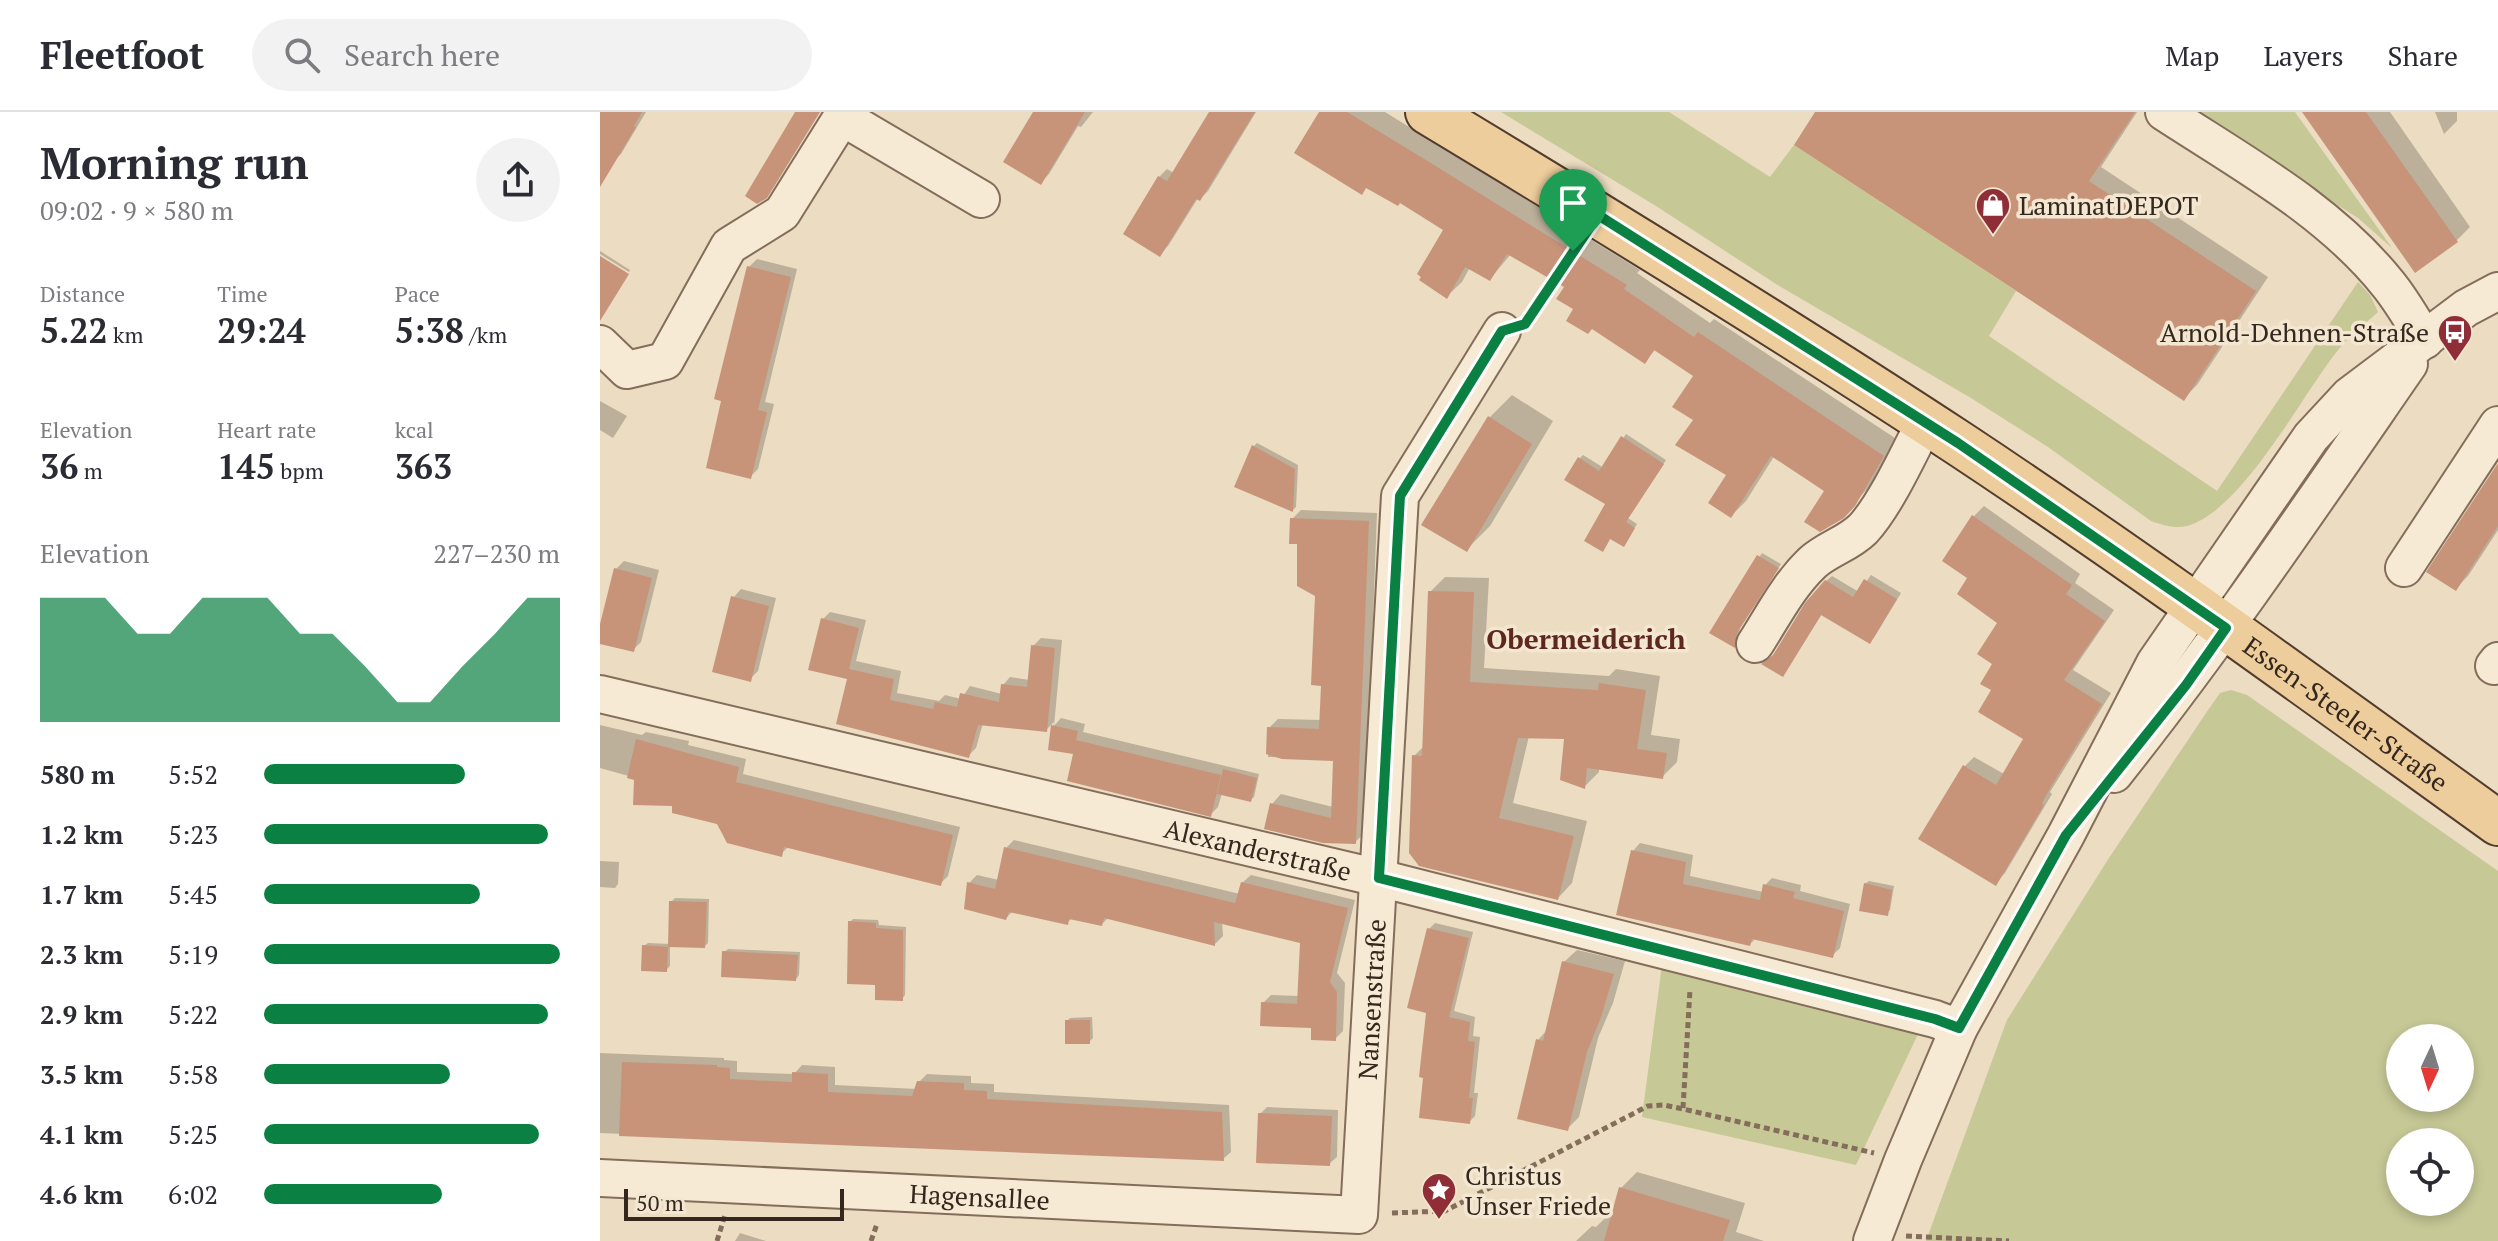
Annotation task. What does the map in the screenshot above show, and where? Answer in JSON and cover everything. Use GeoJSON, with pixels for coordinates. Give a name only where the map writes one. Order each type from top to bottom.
{"type":"FeatureCollection","features":[{"type":"Feature","properties":{"kind":"main road","name":"Essen-Steeler-Straße"},"geometry":{"type":"LineString","coordinates":[[1428,112],[1598,215],[1925,422],[2210,617],[2498,823]]}},
{"type":"Feature","properties":{"kind":"street"},"geometry":{"type":"LineString","coordinates":[[2164,112],[2291,194],[2338,233],[2388,284],[2425,340]]}},
{"type":"Feature","properties":{"kind":"street"},"geometry":{"type":"LineString","coordinates":[[600,344],[627,370],[665,361],[729,246],[782,213],[842,117],[981,199]]}},
{"type":"Feature","properties":{"kind":"street"},"geometry":{"type":"LineString","coordinates":[[1873,1238],[1959,1028],[2066,835],[2186,685],[2210,617],[2425,340],[2466,308],[2498,291]]}},
{"type":"Feature","properties":{"kind":"street","name":"Nansenstraße"},"geometry":{"type":"LineString","coordinates":[[1359,1215],[1400,496],[1502,331]]}},
{"type":"Feature","properties":{"kind":"street"},"geometry":{"type":"LineString","coordinates":[[1755,644],[1794,582],[1814,562],[1851,540],[1865,527],[1925,422]]}},
{"type":"Feature","properties":{"kind":"street"},"geometry":{"type":"LineString","coordinates":[[2404,568],[2498,425]]}},
{"type":"Feature","properties":{"kind":"street","name":"Alexanderstraße"},"geometry":{"type":"LineString","coordinates":[[600,694],[1379,878],[1920,1015],[1959,1028]]}},
{"type":"Feature","properties":{"kind":"street","name":"Hagensallee"},"geometry":{"type":"LineString","coordinates":[[600,1178],[1359,1215]]}},
{"type":"Feature","properties":{"kind":"path"},"geometry":{"type":"LineString","coordinates":[[1502,331],[1525,324],[1598,215]]}},
{"type":"Feature","properties":{"kind":"path"},"geometry":{"type":"LineString","coordinates":[[1683,1109],[1692,957]]}},
{"type":"Feature","properties":{"kind":"path"},"geometry":{"type":"LineString","coordinates":[[1359,1215],[1445,1211],[1648,1106],[1683,1109],[1903,1160]]}},
{"type":"Feature","properties":{"kind":"path"},"geometry":{"type":"LineString","coordinates":[[1873,1238],[2009,1241]]}},
{"type":"Feature","properties":{"kind":"green space"},"geometry":{"type":"Polygon","coordinates":[[[1501,112],[1669,112],[1770,177],[1794,145],[2016,291],[1989,336],[2217,491],[2358,282],[2370,295],[2378,312],[2338,350],[2270,449],[2229,498],[2208,516],[2187,526],[2164,525],[2151,521],[2048,447],[1971,398],[1776,284],[1656,206],[1501,112]]]}},
{"type":"Feature","properties":{"kind":"green space"},"geometry":{"type":"Polygon","coordinates":[[[2193,112],[2295,112],[2392,248],[2358,218],[2193,112]]]}},
{"type":"Feature","properties":{"kind":"green space"},"geometry":{"type":"Polygon","coordinates":[[[2231,690],[2247,695],[2498,871],[2498,1241],[1926,1241],[2007,1020],[2107,861],[2220,693],[2231,690]]]}},
{"type":"Feature","properties":{"kind":"green space"},"geometry":{"type":"Polygon","coordinates":[[[1662,965],[1919,1032],[1856,1165],[1642,1117],[1662,965]]]}},
{"type":"Feature","properties":{"kind":"building"},"geometry":{"type":"Polygon","coordinates":[[[600,112],[642,112],[600,187],[600,112]]]}},
{"type":"Feature","properties":{"kind":"building"},"geometry":{"type":"Polygon","coordinates":[[[795,112],[820,112],[767,198],[757,204],[745,196],[795,112]]]}},
{"type":"Feature","properties":{"kind":"building"},"geometry":{"type":"Polygon","coordinates":[[[1033,112],[1085,112],[1041,185],[1003,162],[1033,112]]]}},
{"type":"Feature","properties":{"kind":"building"},"geometry":{"type":"Polygon","coordinates":[[[1209,112],[1255,112],[1200,201],[1196,199],[1160,257],[1123,234],[1158,176],[1167,181],[1209,112]]]}},
{"type":"Feature","properties":{"kind":"building"},"geometry":{"type":"Polygon","coordinates":[[[1319,112],[1347,112],[1426,160],[1627,285],[1624,289],[1694,337],[1698,332],[1884,456],[1855,506],[1844,518],[1820,532],[1804,522],[1824,491],[1771,456],[1731,518],[1708,503],[1726,475],[1675,445],[1693,420],[1672,407],[1693,376],[1654,350],[1645,364],[1592,329],[1588,334],[1566,321],[1573,309],[1556,299],[1564,287],[1507,254],[1490,281],[1465,267],[1447,299],[1419,280],[1421,277],[1417,274],[1443,230],[1400,203],[1398,206],[1366,188],[1362,195],[1294,153],[1319,112]]]}},
{"type":"Feature","properties":{"kind":"building"},"geometry":{"type":"Polygon","coordinates":[[[1815,112],[2135,112],[2089,181],[2256,291],[2184,401],[1794,145],[1815,112]]]}},
{"type":"Feature","properties":{"kind":"building"},"geometry":{"type":"Polygon","coordinates":[[[2302,112],[2366,112],[2458,242],[2415,273],[2302,112]]]}},
{"type":"Feature","properties":{"kind":"building"},"geometry":{"type":"Polygon","coordinates":[[[600,256],[629,274],[600,321],[600,256]]]}},
{"type":"Feature","properties":{"kind":"building"},"geometry":{"type":"Polygon","coordinates":[[[747,266],[791,277],[758,410],[767,412],[751,479],[706,468],[721,401],[714,399],[747,266]]]}},
{"type":"Feature","properties":{"kind":"building"},"geometry":{"type":"Polygon","coordinates":[[[1488,416],[1532,444],[1467,552],[1421,525],[1488,416]]]}},
{"type":"Feature","properties":{"kind":"building"},"geometry":{"type":"Polygon","coordinates":[[[1621,436],[1664,464],[1626,522],[1635,528],[1624,547],[1610,539],[1603,552],[1584,541],[1605,504],[1564,480],[1578,457],[1599,471],[1621,436]]]}},
{"type":"Feature","properties":{"kind":"building"},"geometry":{"type":"Polygon","coordinates":[[[1252,445],[1295,469],[1293,512],[1234,487],[1252,445]]]}},
{"type":"Feature","properties":{"kind":"building"},"geometry":{"type":"Polygon","coordinates":[[[2498,463],[2498,526],[2456,591],[2426,572],[2498,463]]]}},
{"type":"Feature","properties":{"kind":"building"},"geometry":{"type":"Polygon","coordinates":[[[1972,515],[2072,585],[2066,594],[2105,621],[2064,680],[2102,704],[2053,783],[2042,803],[2044,805],[1996,886],[1918,839],[1963,765],[1996,785],[2023,739],[1978,712],[1991,690],[1980,684],[1992,664],[1977,654],[1997,623],[1957,594],[1967,578],[1942,561],[1972,515]]]}},
{"type":"Feature","properties":{"kind":"building"},"geometry":{"type":"Polygon","coordinates":[[[1290,518],[1369,521],[1356,844],[1323,843],[1264,829],[1270,803],[1331,818],[1333,761],[1282,759],[1266,754],[1267,727],[1319,729],[1321,686],[1311,685],[1315,596],[1297,586],[1297,544],[1289,544],[1290,518]]]}},
{"type":"Feature","properties":{"kind":"building"},"geometry":{"type":"Polygon","coordinates":[[[1757,555],[1779,568],[1737,633],[1735,648],[1709,633],[1757,555]]]}},
{"type":"Feature","properties":{"kind":"building"},"geometry":{"type":"Polygon","coordinates":[[[614,568],[652,578],[634,652],[600,644],[600,624],[614,568]]]}},
{"type":"Feature","properties":{"kind":"building"},"geometry":{"type":"Polygon","coordinates":[[[1864,579],[1897,599],[1870,644],[1821,615],[1783,677],[1761,664],[1773,655],[1805,603],[1825,580],[1853,597],[1864,579]]]}},
{"type":"Feature","properties":{"kind":"building"},"geometry":{"type":"Polygon","coordinates":[[[1428,591],[1474,592],[1470,682],[1598,690],[1599,683],[1646,690],[1637,749],[1667,753],[1663,779],[1587,768],[1585,789],[1560,780],[1564,739],[1518,738],[1499,818],[1574,836],[1558,900],[1419,866],[1409,853],[1412,755],[1422,756],[1428,591]]]}},
{"type":"Feature","properties":{"kind":"building"},"geometry":{"type":"Polygon","coordinates":[[[731,596],[769,606],[751,682],[712,672],[731,596]]]}},
{"type":"Feature","properties":{"kind":"building"},"geometry":{"type":"Polygon","coordinates":[[[821,618],[859,628],[849,669],[894,679],[890,700],[933,709],[935,702],[957,707],[960,693],[999,702],[1001,684],[1027,687],[1031,645],[1055,648],[1047,732],[978,725],[969,758],[836,724],[847,679],[808,670],[821,618]]]}},
{"type":"Feature","properties":{"kind":"building"},"geometry":{"type":"Polygon","coordinates":[[[1051,725],[1078,731],[1076,740],[1221,775],[1211,817],[1067,781],[1073,754],[1048,750],[1051,725]]]}},
{"type":"Feature","properties":{"kind":"building"},"geometry":{"type":"Polygon","coordinates":[[[636,739],[739,767],[736,782],[953,835],[941,886],[784,847],[782,857],[727,843],[717,824],[672,813],[672,806],[633,805],[634,780],[627,778],[636,739]]]}},
{"type":"Feature","properties":{"kind":"building"},"geometry":{"type":"Polygon","coordinates":[[[1223,769],[1257,778],[1251,802],[1217,794],[1223,769]]]}},
{"type":"Feature","properties":{"kind":"building"},"geometry":{"type":"Polygon","coordinates":[[[1004,847],[1235,903],[1241,882],[1348,908],[1330,982],[1337,992],[1336,1041],[1311,1040],[1311,1028],[1260,1026],[1261,1002],[1297,1004],[1300,943],[1214,922],[1215,946],[1104,918],[1102,926],[1069,919],[1068,925],[1009,912],[1006,920],[964,909],[967,882],[995,889],[1004,847]]]}},
{"type":"Feature","properties":{"kind":"building"},"geometry":{"type":"Polygon","coordinates":[[[1631,850],[1686,862],[1683,884],[1760,900],[1763,884],[1795,892],[1793,898],[1844,911],[1833,958],[1752,939],[1750,946],[1616,915],[1631,850]]]}},
{"type":"Feature","properties":{"kind":"building"},"geometry":{"type":"Polygon","coordinates":[[[1864,883],[1892,890],[1888,916],[1859,911],[1864,883]]]}},
{"type":"Feature","properties":{"kind":"building"},"geometry":{"type":"Polygon","coordinates":[[[669,901],[707,902],[705,948],[668,947],[669,901]]]}},
{"type":"Feature","properties":{"kind":"building"},"geometry":{"type":"Polygon","coordinates":[[[848,921],[876,923],[876,928],[903,930],[903,1001],[875,1000],[875,985],[847,984],[848,921]]]}},
{"type":"Feature","properties":{"kind":"building"},"geometry":{"type":"Polygon","coordinates":[[[1427,928],[1469,938],[1449,1017],[1470,1022],[1468,1041],[1475,1042],[1469,1098],[1473,1098],[1470,1124],[1419,1118],[1423,1078],[1419,1077],[1426,1013],[1407,1008],[1427,928]]]}},
{"type":"Feature","properties":{"kind":"building"},"geometry":{"type":"Polygon","coordinates":[[[642,945],[668,947],[667,972],[641,971],[642,945]]]}},
{"type":"Feature","properties":{"kind":"building"},"geometry":{"type":"Polygon","coordinates":[[[722,951],[798,955],[796,981],[721,977],[722,951]]]}},
{"type":"Feature","properties":{"kind":"building"},"geometry":{"type":"Polygon","coordinates":[[[1562,961],[1614,974],[1587,1052],[1568,1131],[1517,1119],[1536,1039],[1543,1041],[1562,961]]]}},
{"type":"Feature","properties":{"kind":"building"},"geometry":{"type":"Polygon","coordinates":[[[1065,1020],[1090,1020],[1090,1044],[1065,1044],[1065,1020]]]}},
{"type":"Feature","properties":{"kind":"building"},"geometry":{"type":"Polygon","coordinates":[[[622,1062],[717,1065],[730,1068],[730,1079],[792,1082],[792,1072],[828,1074],[828,1092],[912,1096],[917,1081],[964,1083],[964,1090],[987,1091],[987,1099],[1222,1112],[1224,1161],[619,1136],[622,1062]]]}},
{"type":"Feature","properties":{"kind":"building"},"geometry":{"type":"Polygon","coordinates":[[[1258,1113],[1332,1116],[1330,1166],[1256,1163],[1258,1113]]]}},
{"type":"Feature","properties":{"kind":"building"},"geometry":{"type":"Polygon","coordinates":[[[1619,1187],[1730,1220],[1723,1241],[1604,1241],[1619,1187]]]}},
{"type":"Feature","properties":{"kind":"place","name":"LaminatDEPOT"},"geometry":{"type":"Point","coordinates":[1993,236]}},
{"type":"Feature","properties":{"kind":"place","name":"Arnold-Dehnen-Straße"},"geometry":{"type":"Point","coordinates":[2455,363]}},
{"type":"Feature","properties":{"kind":"place","name":"Christus Unser Friede"},"geometry":{"type":"Point","coordinates":[1439,1221]}},
{"type":"Feature","properties":{"kind":"district","name":"Obermeiderich"},"geometry":{"type":"Point","coordinates":[1586,638]}},
{"type":"Feature","properties":{"kind":"route"},"geometry":{"type":"LineString","coordinates":[[1598,215],[1958,443],[2226,628],[2186,685],[2066,835],[1959,1028],[1935,1019],[1379,878],[1400,496],[1502,331],[1525,324],[1573,251],[1598,215]]}}]}
